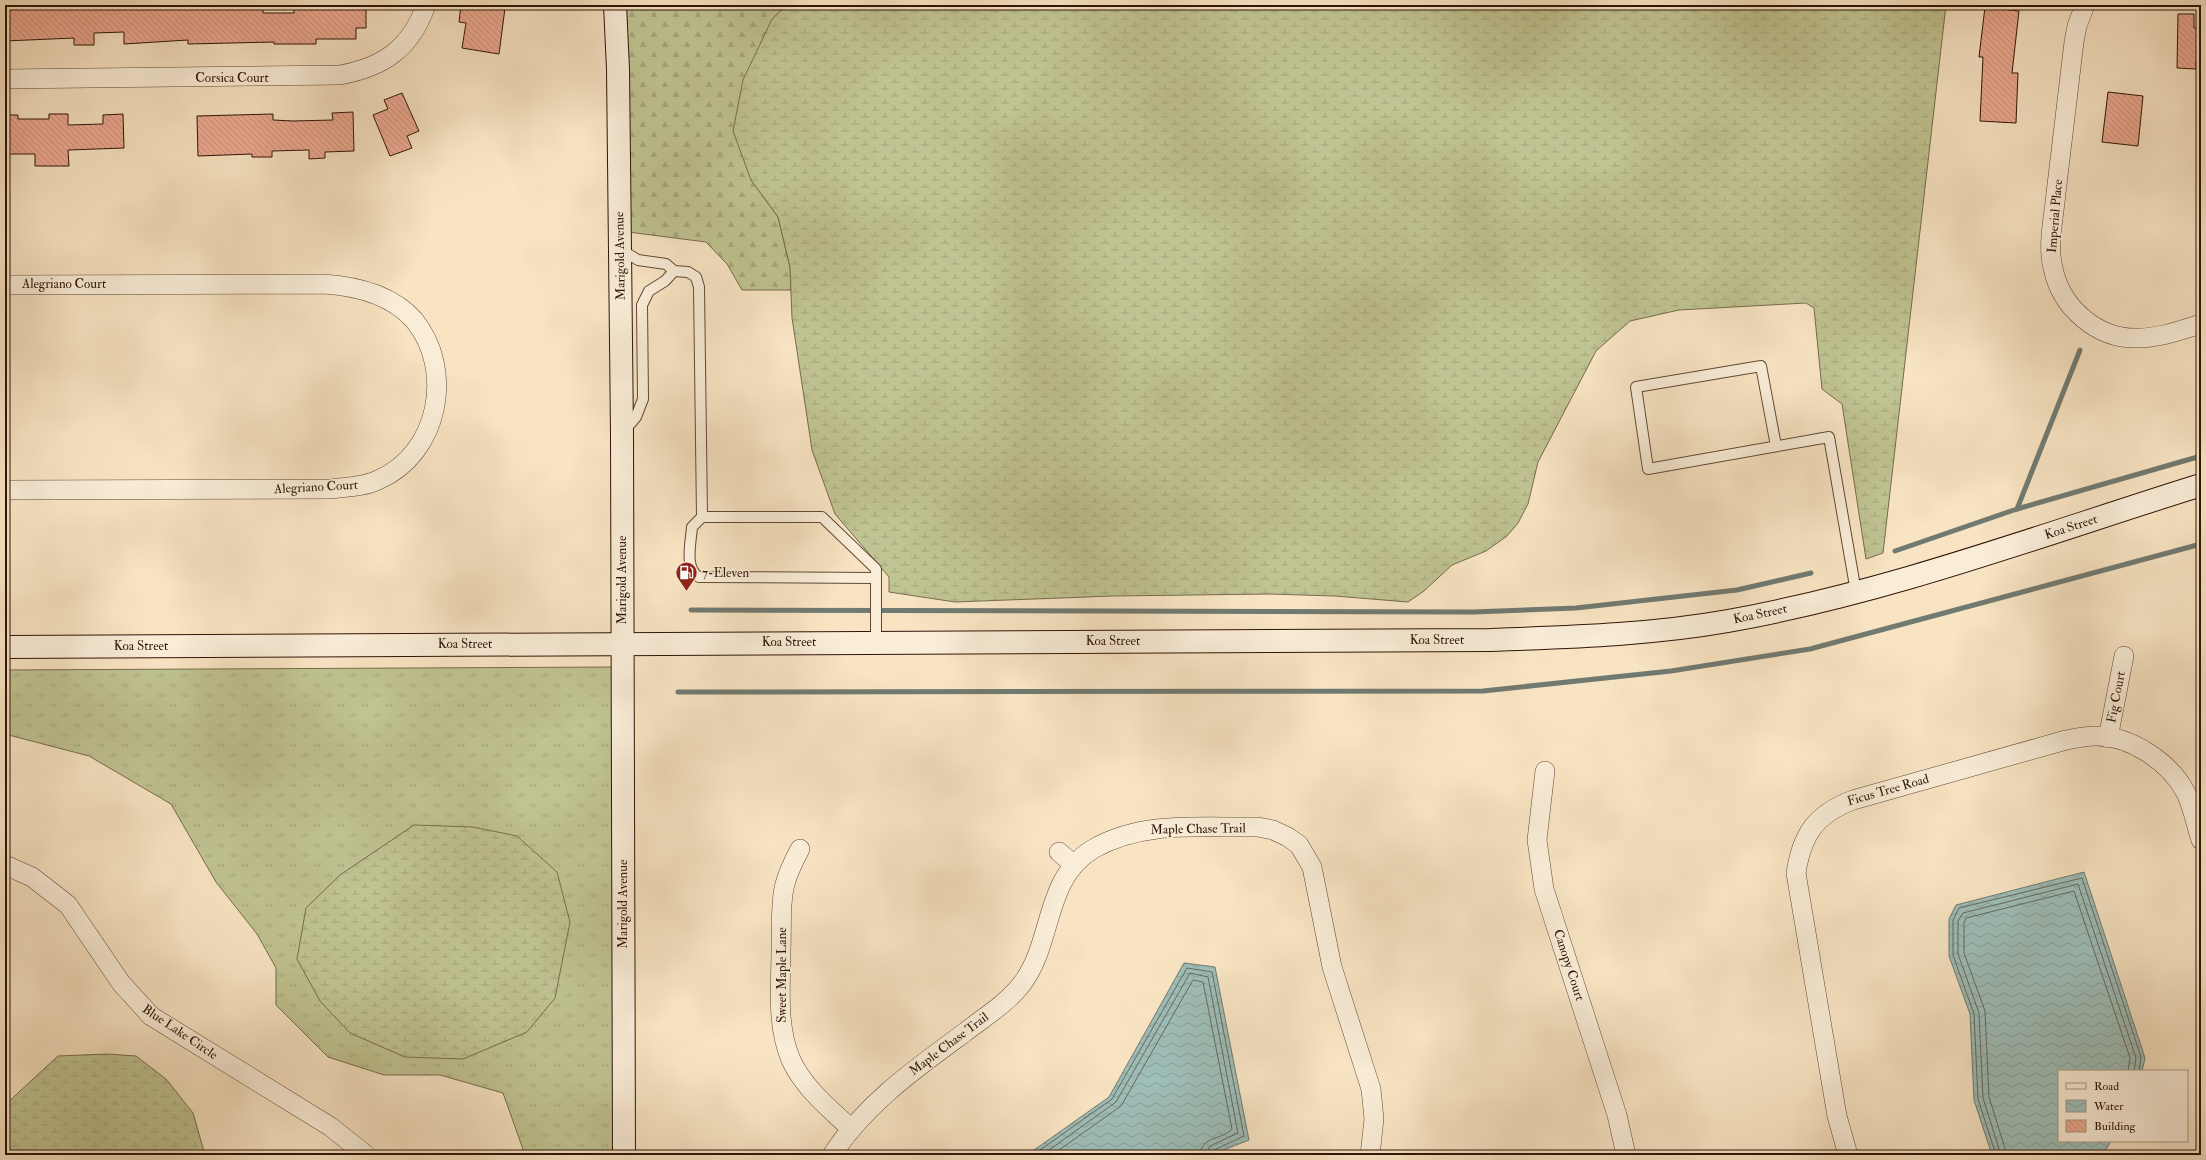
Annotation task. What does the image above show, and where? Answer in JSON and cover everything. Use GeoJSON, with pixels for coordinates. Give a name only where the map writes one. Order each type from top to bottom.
{"type":"FeatureCollection","features":[{"type":"Feature","properties":{"kind":"main road","name":"Marigold Avenue"},"geometry":{"type":"LineString","coordinates":[[615,5],[618,69],[622,433],[624,1155]]}},
{"type":"Feature","properties":{"kind":"main road","name":"Koa Street"},"geometry":{"type":"LineString","coordinates":[[5,647],[1490,640],[1615,635],[1727,621],[1856,592],[1928,572],[2201,484]]}},
{"type":"Feature","properties":{"kind":"street","name":"Corsica Court"},"geometry":{"type":"LineString","coordinates":[[5,79],[340,75],[374,66],[396,52],[415,29],[426,5]]}},
{"type":"Feature","properties":{"kind":"street","name":"Imperial Place"},"geometry":{"type":"LineString","coordinates":[[2085,5],[2074,42],[2054,216],[2051,259],[2056,280],[2068,304],[2079,315],[2107,333],[2122,337],[2151,338],[2201,324]]}},
{"type":"Feature","properties":{"kind":"street","name":"Alegriano Court"},"geometry":{"type":"LineString","coordinates":[[5,284],[323,284],[349,286],[369,291],[386,299],[413,320],[430,348],[438,377],[437,393],[432,420],[417,448],[389,475],[365,484],[331,489],[5,490]]}},
{"type":"Feature","properties":{"kind":"street","name":"Fig Court"},"geometry":{"type":"LineString","coordinates":[[2108,738],[2124,656]]}},
{"type":"Feature","properties":{"kind":"street","name":"Ficus Tree Road"},"geometry":{"type":"LineString","coordinates":[[1848,1155],[1837,1116],[1797,889],[1796,873],[1798,856],[1810,830],[1828,811],[1853,800],[2066,740],[2097,736],[2126,742],[2142,750],[2169,769],[2186,794],[2201,840]]}},
{"type":"Feature","properties":{"kind":"street","name":"Canopy Court"},"geometry":{"type":"LineString","coordinates":[[1545,771],[1537,840],[1544,889],[1617,1115],[1626,1155]]}},
{"type":"Feature","properties":{"kind":"street","name":"Maple Chase Trail"},"geometry":{"type":"LineString","coordinates":[[832,1155],[850,1128],[903,1079],[1004,1003],[1019,988],[1036,962],[1056,892],[1074,864],[1092,850],[1114,838],[1136,831],[1161,828],[1258,827],[1274,830],[1299,845],[1312,867],[1332,967],[1371,1089],[1374,1119],[1370,1155]]}},
{"type":"Feature","properties":{"kind":"street","name":"Sweet Maple Lane"},"geometry":{"type":"LineString","coordinates":[[800,849],[787,877],[782,899],[781,1009],[783,1035],[791,1060],[811,1092],[850,1128]]}},
{"type":"Feature","properties":{"kind":"street"},"geometry":{"type":"LineString","coordinates":[[1059,852],[1074,864]]}},
{"type":"Feature","properties":{"kind":"street","name":"Blue Lake Circle"},"geometry":{"type":"LineString","coordinates":[[5,865],[32,877],[68,905],[121,983],[151,1016],[331,1127],[366,1155]]}},
{"type":"Feature","properties":{"kind":"lane"},"geometry":{"type":"LineString","coordinates":[[620,248],[638,260],[666,264],[674,271],[688,272],[696,277],[699,287],[702,517]]}},
{"type":"Feature","properties":{"kind":"lane"},"geometry":{"type":"LineString","coordinates":[[622,433],[636,416],[643,399],[642,305],[649,291],[665,281],[674,271]]}},
{"type":"Feature","properties":{"kind":"lane"},"geometry":{"type":"LineString","coordinates":[[1776,446],[1761,366],[1636,387],[1648,469],[1829,437],[1856,592]]}},
{"type":"Feature","properties":{"kind":"lane"},"geometry":{"type":"LineString","coordinates":[[876,578],[700,577],[694,574],[690,566],[692,527],[702,517],[822,517],[876,570],[876,578],[876,642]]}},
{"type":"Feature","properties":{"kind":"green space"},"geometry":{"type":"Polygon","coordinates":[[[623,5],[787,5],[772,19],[751,180],[778,217],[790,267],[791,290],[742,290],[727,264],[706,242],[628,232],[623,5]]]}},
{"type":"Feature","properties":{"kind":"green space"},"geometry":{"type":"Polygon","coordinates":[[[787,5],[1946,5],[1883,553],[1866,559],[1842,404],[1822,389],[1814,308],[1806,303],[1679,310],[1630,321],[1596,351],[1538,462],[1528,504],[1518,523],[1507,536],[1486,551],[1452,565],[1424,591],[1408,602],[1335,596],[1270,594],[1113,596],[955,602],[889,592],[889,577],[835,514],[812,450],[792,318],[790,267],[778,217],[751,180],[733,131],[743,80],[772,19],[787,5]]]}},
{"type":"Feature","properties":{"kind":"green space"},"geometry":{"type":"Polygon","coordinates":[[[614,667],[615,1155],[525,1155],[503,1093],[440,1075],[384,1075],[328,1057],[276,1005],[276,968],[257,934],[216,882],[171,804],[89,756],[5,734],[5,670],[614,667]]]}},
{"type":"Feature","properties":{"kind":"green space"},"geometry":{"type":"Polygon","coordinates":[[[414,825],[473,827],[517,836],[557,872],[570,922],[555,998],[527,1032],[463,1059],[405,1057],[350,1033],[320,1001],[297,959],[306,908],[340,875],[414,825]]]}},
{"type":"Feature","properties":{"kind":"green space"},"geometry":{"type":"Polygon","coordinates":[[[107,1054],[136,1056],[166,1079],[193,1113],[205,1155],[5,1155],[5,1105],[58,1056],[107,1054]]]}},
{"type":"Feature","properties":{"kind":"water"},"geometry":{"type":"Polygon","coordinates":[[[2084,872],[2145,1058],[2142,1070],[2058,1070],[2058,1142],[2110,1142],[2103,1155],[1992,1155],[1974,1100],[1970,1014],[1949,956],[1949,919],[1956,905],[2084,872]]]}},
{"type":"Feature","properties":{"kind":"water"},"geometry":{"type":"Polygon","coordinates":[[[1184,963],[1215,967],[1249,1140],[1211,1155],[1027,1155],[1109,1097],[1184,963]]]}},
{"type":"Feature","properties":{"kind":"building"},"geometry":{"type":"Polygon","coordinates":[[[48,5],[239,5],[239,7],[263,7],[263,13],[294,13],[294,5],[366,5],[366,28],[356,28],[356,39],[316,39],[316,44],[274,44],[274,42],[188,44],[188,40],[124,44],[124,32],[94,33],[94,45],[74,45],[74,38],[5,41],[5,10],[48,8],[48,5]]]}},
{"type":"Feature","properties":{"kind":"building"},"geometry":{"type":"Polygon","coordinates":[[[461,5],[482,5],[505,8],[499,54],[462,48],[466,23],[459,22],[461,5]]]}},
{"type":"Feature","properties":{"kind":"building"},"geometry":{"type":"Polygon","coordinates":[[[1985,7],[2019,11],[2012,73],[2018,73],[2016,123],[1980,121],[1983,57],[1979,57],[1985,7]]]}},
{"type":"Feature","properties":{"kind":"building"},"geometry":{"type":"Polygon","coordinates":[[[2178,14],[2194,14],[2194,28],[2201,28],[2201,61],[2196,61],[2196,69],[2177,68],[2178,14]]]}},
{"type":"Feature","properties":{"kind":"building"},"geometry":{"type":"Polygon","coordinates":[[[2108,92],[2143,96],[2138,146],[2102,142],[2108,92]]]}},
{"type":"Feature","properties":{"kind":"building"},"geometry":{"type":"Polygon","coordinates":[[[402,93],[419,131],[407,136],[412,148],[390,156],[373,115],[388,109],[384,100],[402,93]]]}},
{"type":"Feature","properties":{"kind":"building"},"geometry":{"type":"Polygon","coordinates":[[[353,112],[354,151],[325,152],[325,158],[309,159],[309,150],[272,151],[272,157],[252,157],[252,154],[198,156],[197,116],[273,114],[273,120],[333,120],[332,113],[353,112]]]}},
{"type":"Feature","properties":{"kind":"building"},"geometry":{"type":"Polygon","coordinates":[[[49,114],[68,114],[68,125],[103,124],[103,115],[123,114],[124,148],[68,150],[69,166],[35,166],[35,154],[5,154],[5,115],[18,115],[18,119],[49,119],[49,114]]]}},
{"type":"Feature","properties":{"kind":"waterway"},"geometry":{"type":"LineString","coordinates":[[2017,509],[2080,350]]}},
{"type":"Feature","properties":{"kind":"waterway"},"geometry":{"type":"LineString","coordinates":[[1895,551],[2017,509],[2201,456]]}},
{"type":"Feature","properties":{"kind":"waterway"},"geometry":{"type":"LineString","coordinates":[[678,692],[1483,691],[1671,671],[1810,649],[2201,544]]}},
{"type":"Feature","properties":{"kind":"waterway"},"geometry":{"type":"LineString","coordinates":[[691,610],[1473,612],[1576,608],[1737,590],[1811,573]]}},
{"type":"Feature","properties":{"kind":"place","name":"7-Eleven"},"geometry":{"type":"Point","coordinates":[686,592]}}]}
